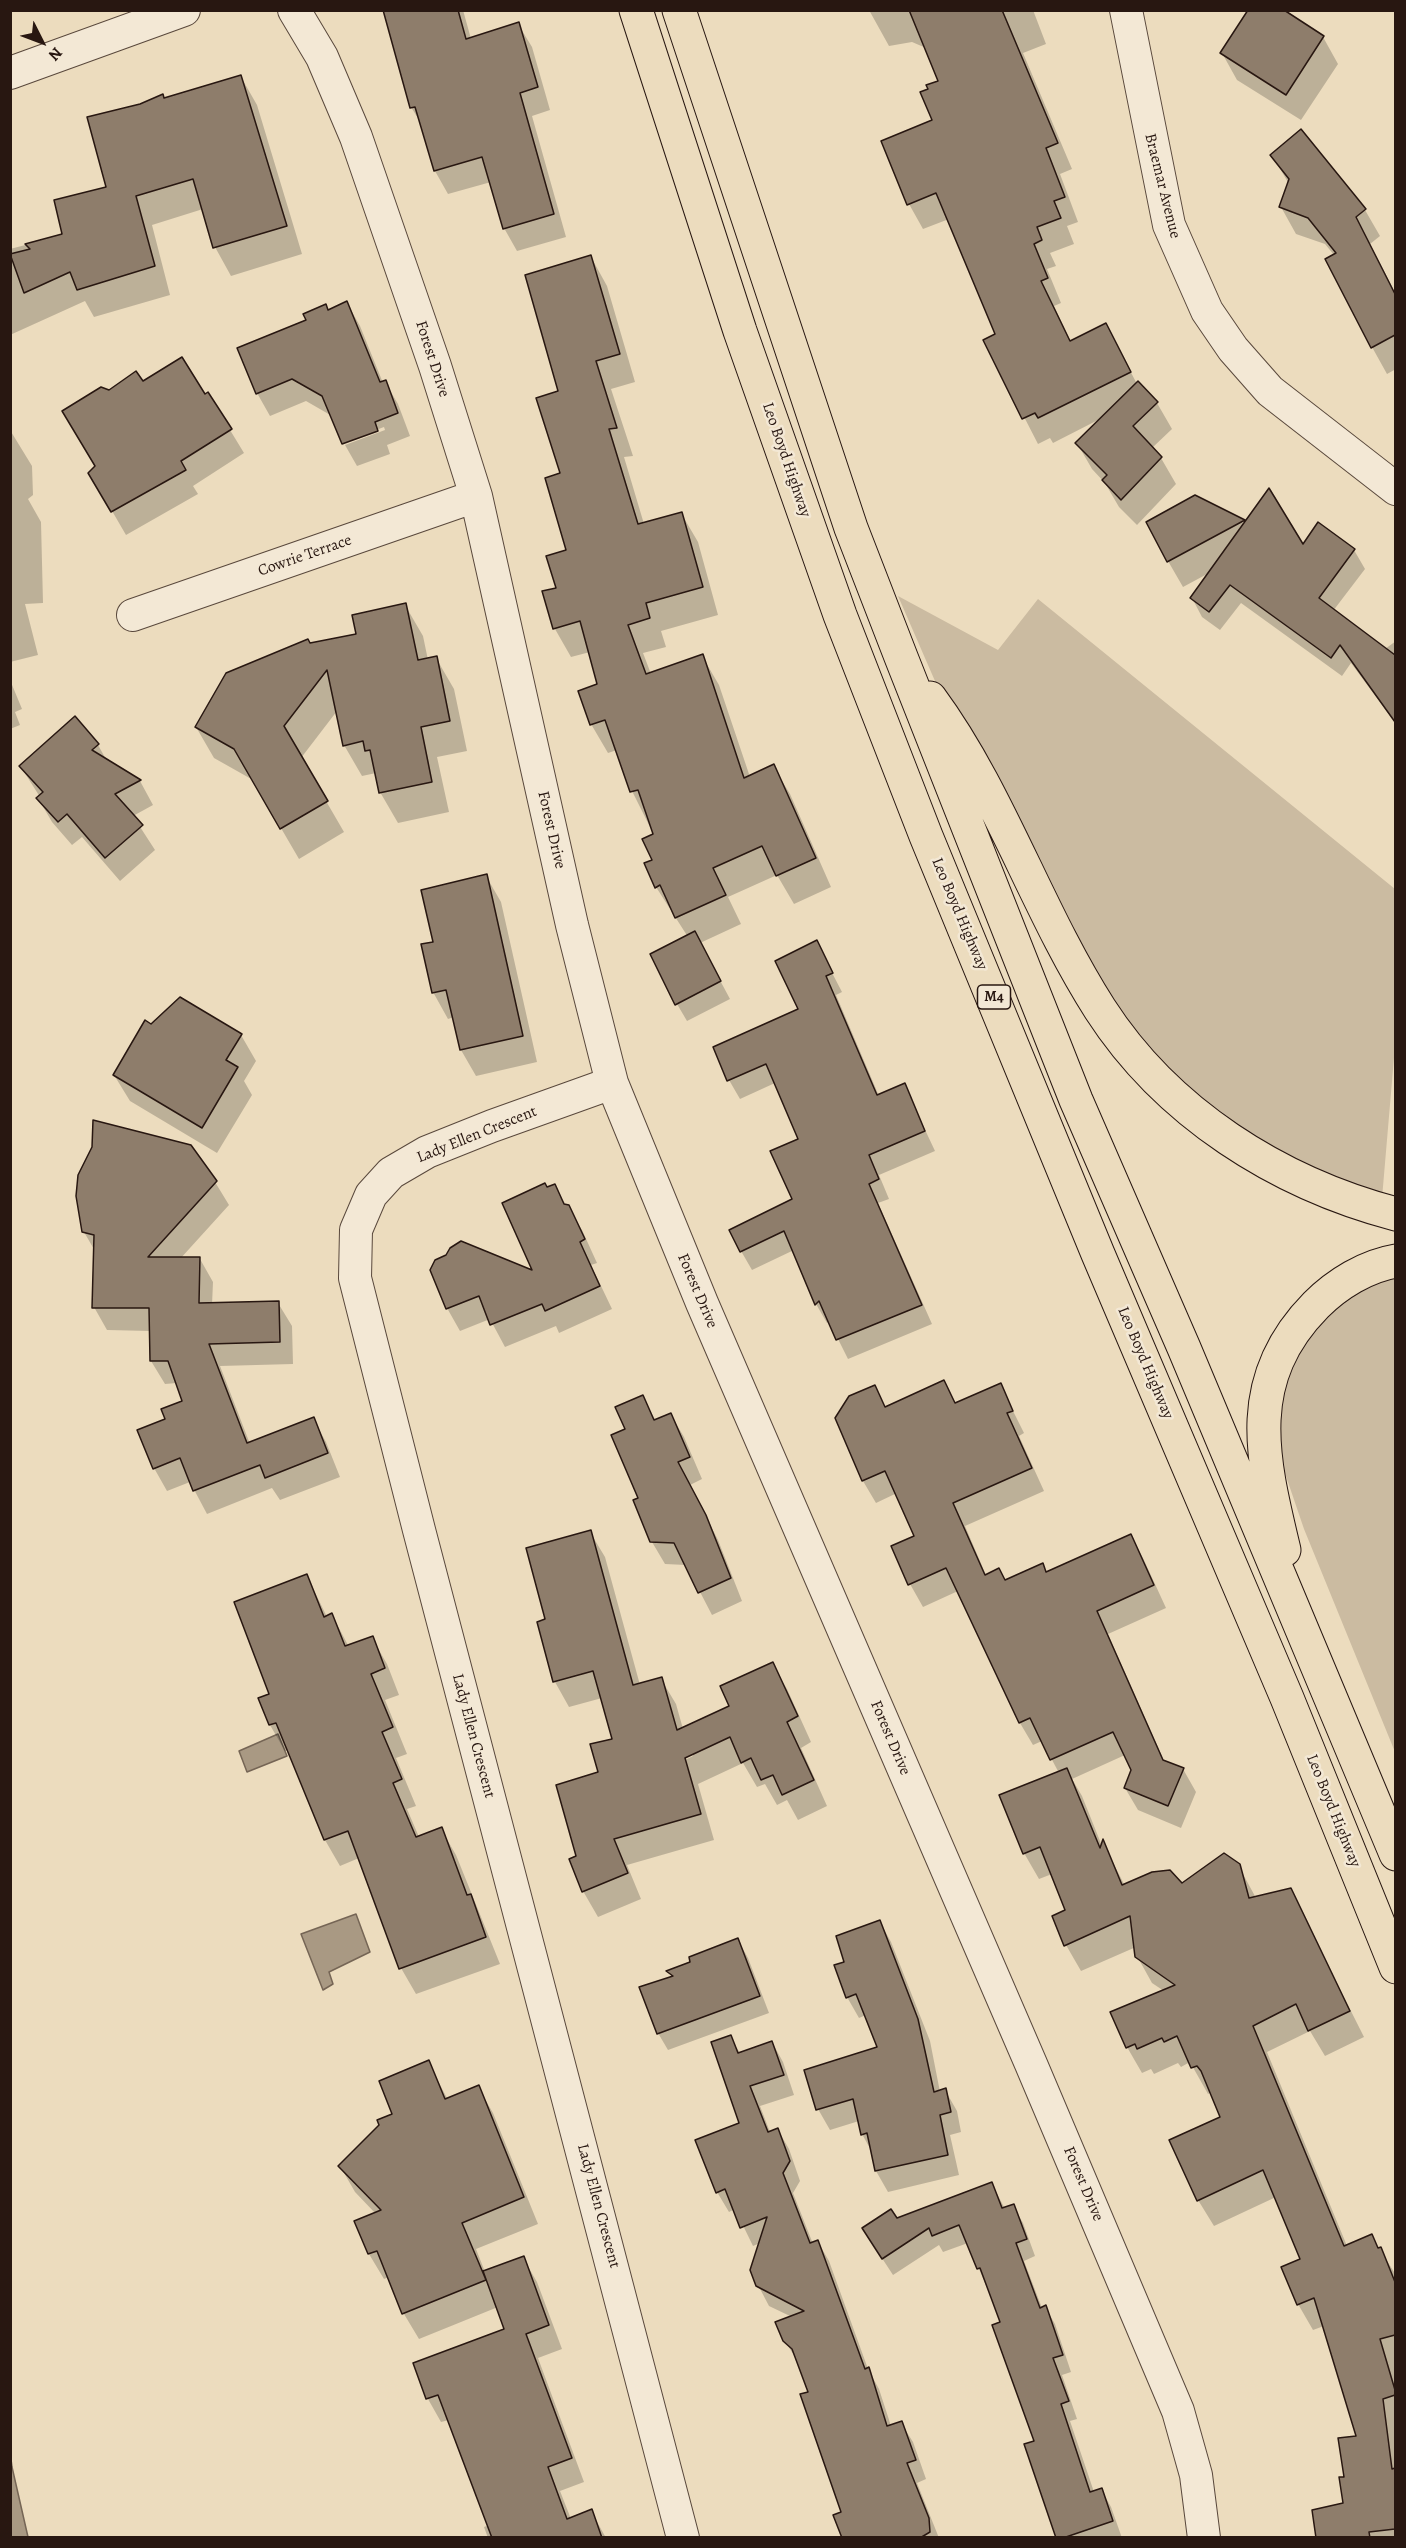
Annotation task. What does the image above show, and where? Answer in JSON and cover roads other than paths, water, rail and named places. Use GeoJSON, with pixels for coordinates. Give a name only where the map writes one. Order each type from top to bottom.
{"type":"FeatureCollection","features":[{"type":"Feature","properties":{"kind":"highway","name":"Leo Boyd Highway"},"geometry":{"type":"LineString","coordinates":[[636,10],[740,331],[840,615],[926,836],[1098,1254],[1287,1698],[1395,1967]]}},
{"type":"Feature","properties":{"kind":"highway","name":"M4"},"geometry":{"type":"LineString","coordinates":[[679,10],[851,528],[901,657],[1076,1100],[1184,1348],[1395,1854]]}},
{"type":"Feature","properties":{"kind":"highway"},"geometry":{"type":"LineString","coordinates":[[901,657],[960,740],[1061,939],[1100,1009],[1147,1068],[1198,1116],[1271,1166],[1354,1203],[1395,1214]]}},
{"type":"Feature","properties":{"kind":"highway"},"geometry":{"type":"LineString","coordinates":[[1304,1632],[1265,1467],[1263,1434],[1265,1398],[1271,1372],[1281,1351],[1302,1319],[1325,1296],[1353,1277],[1395,1261]]}},
{"type":"Feature","properties":{"kind":"street"},"geometry":{"type":"LineString","coordinates":[[10,73],[184,10]]}},
{"type":"Feature","properties":{"kind":"street","name":"Forest Drive"},"geometry":{"type":"LineString","coordinates":[[294,10],[322,57],[356,137],[431,355],[476,496],[572,925],[612,1083],[702,1304],[1036,2074],[1178,2411],[1196,2475],[1204,2538]]}},
{"type":"Feature","properties":{"kind":"street","name":"Braemar Avenue"},"geometry":{"type":"LineString","coordinates":[[1126,10],[1168,225],[1206,311],[1233,349],[1270,391],[1392,477]]}},
{"type":"Feature","properties":{"kind":"street","name":"Cowrie Terrace"},"geometry":{"type":"LineString","coordinates":[[133,615],[476,496]]}},
{"type":"Feature","properties":{"kind":"street","name":"Lady Ellen Crescent"},"geometry":{"type":"LineString","coordinates":[[612,1083],[427,1152],[391,1173],[371,1195],[356,1230],[355,1278],[683,2538]]}}]}
